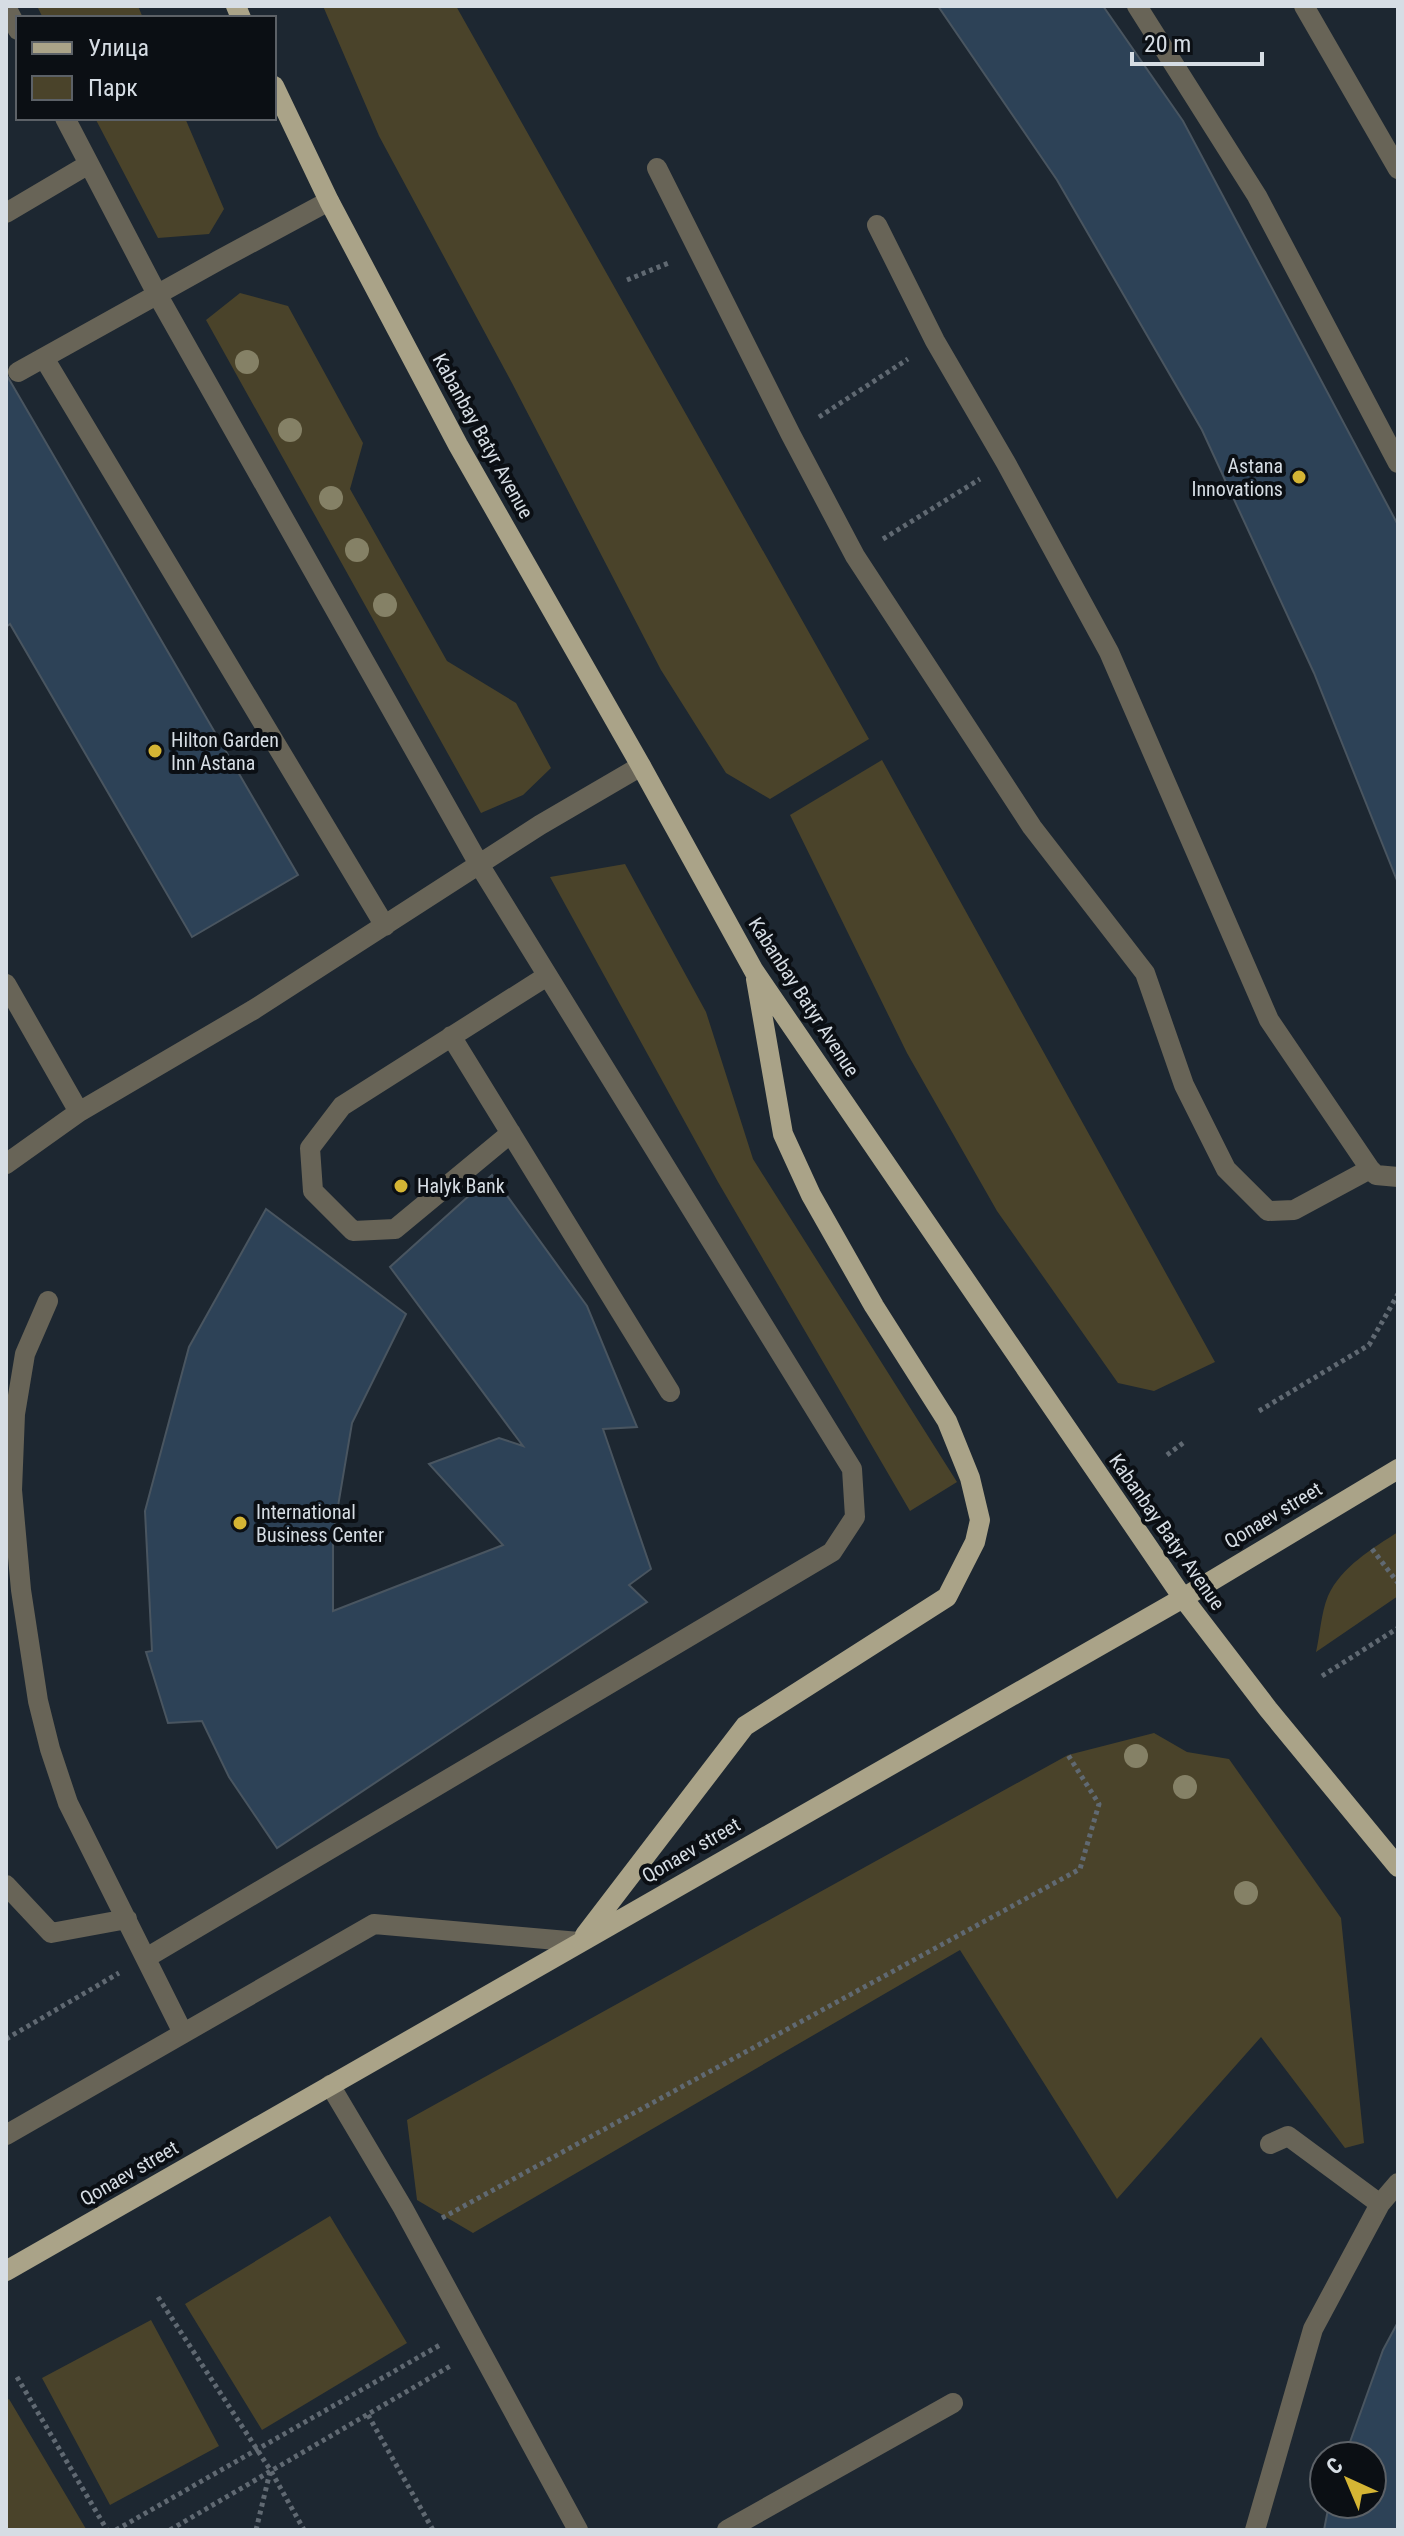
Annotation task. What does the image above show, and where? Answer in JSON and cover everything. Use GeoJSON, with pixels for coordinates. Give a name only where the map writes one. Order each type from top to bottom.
{"type":"FeatureCollection","features":[{"type":"Feature","properties":{"kind":"main road","name":"Kabanbay Batyr Avenue"},"geometry":{"type":"LineString","coordinates":[[276,90],[329,201],[458,445],[754,971],[1183,1598],[1268,1709],[1398,1867]]}},
{"type":"Feature","properties":{"kind":"main road"},"geometry":{"type":"LineString","coordinates":[[579,1942],[745,1726],[947,1597],[975,1542],[980,1520],[970,1478],[947,1421],[874,1306],[811,1195],[783,1134],[754,971]]}},
{"type":"Feature","properties":{"kind":"main road","name":"Qonaev street"},"geometry":{"type":"LineString","coordinates":[[6,2271],[1183,1598],[1398,1469]]}},
{"type":"Feature","properties":{"kind":"lane"},"geometry":{"type":"LineString","coordinates":[[1137,6],[1257,196],[1398,463]]}},
{"type":"Feature","properties":{"kind":"lane"},"geometry":{"type":"LineString","coordinates":[[1304,6],[1398,169]]}},
{"type":"Feature","properties":{"kind":"lane"},"geometry":{"type":"LineString","coordinates":[[6,7],[16,26]]}},
{"type":"Feature","properties":{"kind":"lane"},"geometry":{"type":"LineString","coordinates":[[66,120],[157,294],[480,866],[852,1469],[855,1517],[832,1552],[146,1958]]}},
{"type":"Feature","properties":{"kind":"lane"},"geometry":{"type":"LineString","coordinates":[[6,213],[89,164]]}},
{"type":"Feature","properties":{"kind":"lane"},"geometry":{"type":"LineString","coordinates":[[657,168],[855,556],[1032,827],[1145,973],[1184,1085],[1226,1169],[1268,1211],[1294,1210],[1370,1169]]}},
{"type":"Feature","properties":{"kind":"lane"},"geometry":{"type":"LineString","coordinates":[[18,372],[329,201]]}},
{"type":"Feature","properties":{"kind":"lane"},"geometry":{"type":"LineString","coordinates":[[877,225],[935,341],[1109,652],[1269,1020],[1370,1169],[1376,1175],[1398,1177]]}},
{"type":"Feature","properties":{"kind":"lane"},"geometry":{"type":"LineString","coordinates":[[44,358],[385,926]]}},
{"type":"Feature","properties":{"kind":"lane"},"geometry":{"type":"LineString","coordinates":[[9,1154],[253,1010],[540,825],[641,766]]}},
{"type":"Feature","properties":{"kind":"lane"},"geometry":{"type":"LineString","coordinates":[[511,1133],[395,1229],[353,1231],[313,1191],[310,1148],[342,1106],[547,976]]}},
{"type":"Feature","properties":{"kind":"lane"},"geometry":{"type":"LineString","coordinates":[[6,984],[79,1112]]}},
{"type":"Feature","properties":{"kind":"lane"},"geometry":{"type":"LineString","coordinates":[[451,1036],[670,1392]]}},
{"type":"Feature","properties":{"kind":"lane"},"geometry":{"type":"LineString","coordinates":[[48,1301],[25,1354],[15,1414],[12,1490],[21,1590],[38,1701],[68,1803],[183,2033]]}},
{"type":"Feature","properties":{"kind":"lane"},"geometry":{"type":"LineString","coordinates":[[6,1885],[51,1933],[127,1919]]}},
{"type":"Feature","properties":{"kind":"lane"},"geometry":{"type":"LineString","coordinates":[[6,2135],[374,1924],[579,1942]]}},
{"type":"Feature","properties":{"kind":"lane"},"geometry":{"type":"LineString","coordinates":[[330,2085],[416,2232],[578,2530]]}},
{"type":"Feature","properties":{"kind":"lane"},"geometry":{"type":"LineString","coordinates":[[1270,2144],[1288,2136],[1380,2204]]}},
{"type":"Feature","properties":{"kind":"lane"},"geometry":{"type":"LineString","coordinates":[[1255,2530],[1313,2329],[1380,2204],[1398,2183]]}},
{"type":"Feature","properties":{"kind":"lane"},"geometry":{"type":"LineString","coordinates":[[727,2530],[953,2403]]}},
{"type":"Feature","properties":{"kind":"path"},"geometry":{"type":"LineString","coordinates":[[627,280],[697,249]]}},
{"type":"Feature","properties":{"kind":"path"},"geometry":{"type":"LineString","coordinates":[[791,435],[935,341]]}},
{"type":"Feature","properties":{"kind":"path"},"geometry":{"type":"LineString","coordinates":[[855,556],[1006,463]]}},
{"type":"Feature","properties":{"kind":"path"},"geometry":{"type":"LineString","coordinates":[[1259,1411],[1369,1345],[1398,1294]]}},
{"type":"Feature","properties":{"kind":"path"},"geometry":{"type":"LineString","coordinates":[[1167,1455],[1183,1443]]}},
{"type":"Feature","properties":{"kind":"path"},"geometry":{"type":"LineString","coordinates":[[1372,1549],[1398,1583]]}},
{"type":"Feature","properties":{"kind":"path"},"geometry":{"type":"LineString","coordinates":[[1322,1676],[1398,1628]]}},
{"type":"Feature","properties":{"kind":"path"},"geometry":{"type":"LineString","coordinates":[[416,2232],[1080,1869],[1099,1804],[1068,1755]]}},
{"type":"Feature","properties":{"kind":"path"},"geometry":{"type":"LineString","coordinates":[[6,2039],[146,1958]]}},
{"type":"Feature","properties":{"kind":"path"},"geometry":{"type":"LineString","coordinates":[[158,2297],[271,2471],[304,2530]]}},
{"type":"Feature","properties":{"kind":"path"},"geometry":{"type":"LineString","coordinates":[[116,2530],[440,2345]]}},
{"type":"Feature","properties":{"kind":"path"},"geometry":{"type":"LineString","coordinates":[[170,2530],[479,2347]]}},
{"type":"Feature","properties":{"kind":"path"},"geometry":{"type":"LineString","coordinates":[[17,2377],[107,2530]]}},
{"type":"Feature","properties":{"kind":"path"},"geometry":{"type":"LineString","coordinates":[[368,2415],[433,2530]]}},
{"type":"Feature","properties":{"kind":"path"},"geometry":{"type":"LineString","coordinates":[[256,2530],[271,2471]]}},
{"type":"Feature","properties":{"kind":"green space"},"geometry":{"type":"Polygon","coordinates":[[[37,6],[138,6],[142,16],[42,16],[37,6]]]}},
{"type":"Feature","properties":{"kind":"green space"},"geometry":{"type":"Polygon","coordinates":[[[323,6],[456,6],[869,739],[770,799],[726,773],[661,670],[379,136],[323,6]]]}},
{"type":"Feature","properties":{"kind":"green space"},"geometry":{"type":"Polygon","coordinates":[[[96,120],[186,120],[224,209],[209,234],[158,238],[96,120]]]}},
{"type":"Feature","properties":{"kind":"green space"},"geometry":{"type":"Polygon","coordinates":[[[240,293],[288,306],[363,443],[350,489],[447,661],[516,703],[551,768],[523,795],[481,813],[206,320],[240,293]]]}},
{"type":"Feature","properties":{"kind":"green space"},"geometry":{"type":"Polygon","coordinates":[[[882,760],[1215,1362],[1154,1391],[1118,1383],[997,1211],[907,1053],[790,815],[882,760]]]}},
{"type":"Feature","properties":{"kind":"green space"},"geometry":{"type":"Polygon","coordinates":[[[625,864],[706,1012],[753,1159],[957,1482],[910,1511],[718,1182],[550,877],[625,864]]]}},
{"type":"Feature","properties":{"kind":"green space"},"geometry":{"type":"Polygon","coordinates":[[[1398,1532],[1398,1596],[1316,1652],[1324,1610],[1334,1586],[1358,1559],[1398,1532]]]}},
{"type":"Feature","properties":{"kind":"green space"},"geometry":{"type":"Polygon","coordinates":[[[1154,1733],[1187,1752],[1229,1759],[1341,1918],[1364,2143],[1345,2148],[1261,2037],[1117,2199],[960,1950],[473,2233],[417,2200],[407,2120],[1068,1755],[1154,1733]]]}},
{"type":"Feature","properties":{"kind":"green space"},"geometry":{"type":"Polygon","coordinates":[[[330,2216],[407,2343],[262,2430],[185,2304],[330,2216]]]}},
{"type":"Feature","properties":{"kind":"green space"},"geometry":{"type":"Polygon","coordinates":[[[151,2320],[219,2446],[110,2505],[42,2378],[151,2320]]]}},
{"type":"Feature","properties":{"kind":"green space"},"geometry":{"type":"Polygon","coordinates":[[[9,2399],[85,2530],[6,2530],[6,2401],[9,2399]]]}},
{"type":"Feature","properties":{"kind":"building","name":"Astana Innovations"},"geometry":{"type":"Polygon","coordinates":[[[938,6],[1103,6],[1183,121],[1398,525],[1398,883],[1314,673],[1202,430],[1057,180],[938,6]]]}},
{"type":"Feature","properties":{"kind":"building","name":"Hilton Garden Inn Astana"},"geometry":{"type":"Polygon","coordinates":[[[6,374],[298,875],[192,937],[10,624],[6,627],[6,374]]]}},
{"type":"Feature","properties":{"kind":"building","name":"International Business Center"},"geometry":{"type":"Polygon","coordinates":[[[492,1175],[587,1306],[637,1427],[603,1429],[651,1569],[629,1585],[647,1602],[277,1848],[229,1777],[202,1721],[168,1723],[146,1652],[152,1651],[145,1511],[189,1347],[266,1209],[406,1314],[352,1423],[333,1536],[333,1611],[503,1545],[429,1464],[499,1438],[523,1446],[390,1267],[492,1175]]]}},
{"type":"Feature","properties":{"kind":"building"},"geometry":{"type":"Polygon","coordinates":[[[1398,2322],[1398,2530],[1324,2530],[1326,2520],[1388,2520],[1388,2440],[1351,2440],[1383,2350],[1398,2322]]]}},
{"type":"Feature","properties":{"kind":"place","name":"Astana Innovations"},"geometry":{"type":"Point","coordinates":[1299,477]}},
{"type":"Feature","properties":{"kind":"place","name":"Hilton Garden Inn Astana"},"geometry":{"type":"Point","coordinates":[155,751]}},
{"type":"Feature","properties":{"kind":"place","name":"Halyk Bank"},"geometry":{"type":"Point","coordinates":[401,1186]}},
{"type":"Feature","properties":{"kind":"place","name":"International Business Center"},"geometry":{"type":"Point","coordinates":[240,1523]}}]}
